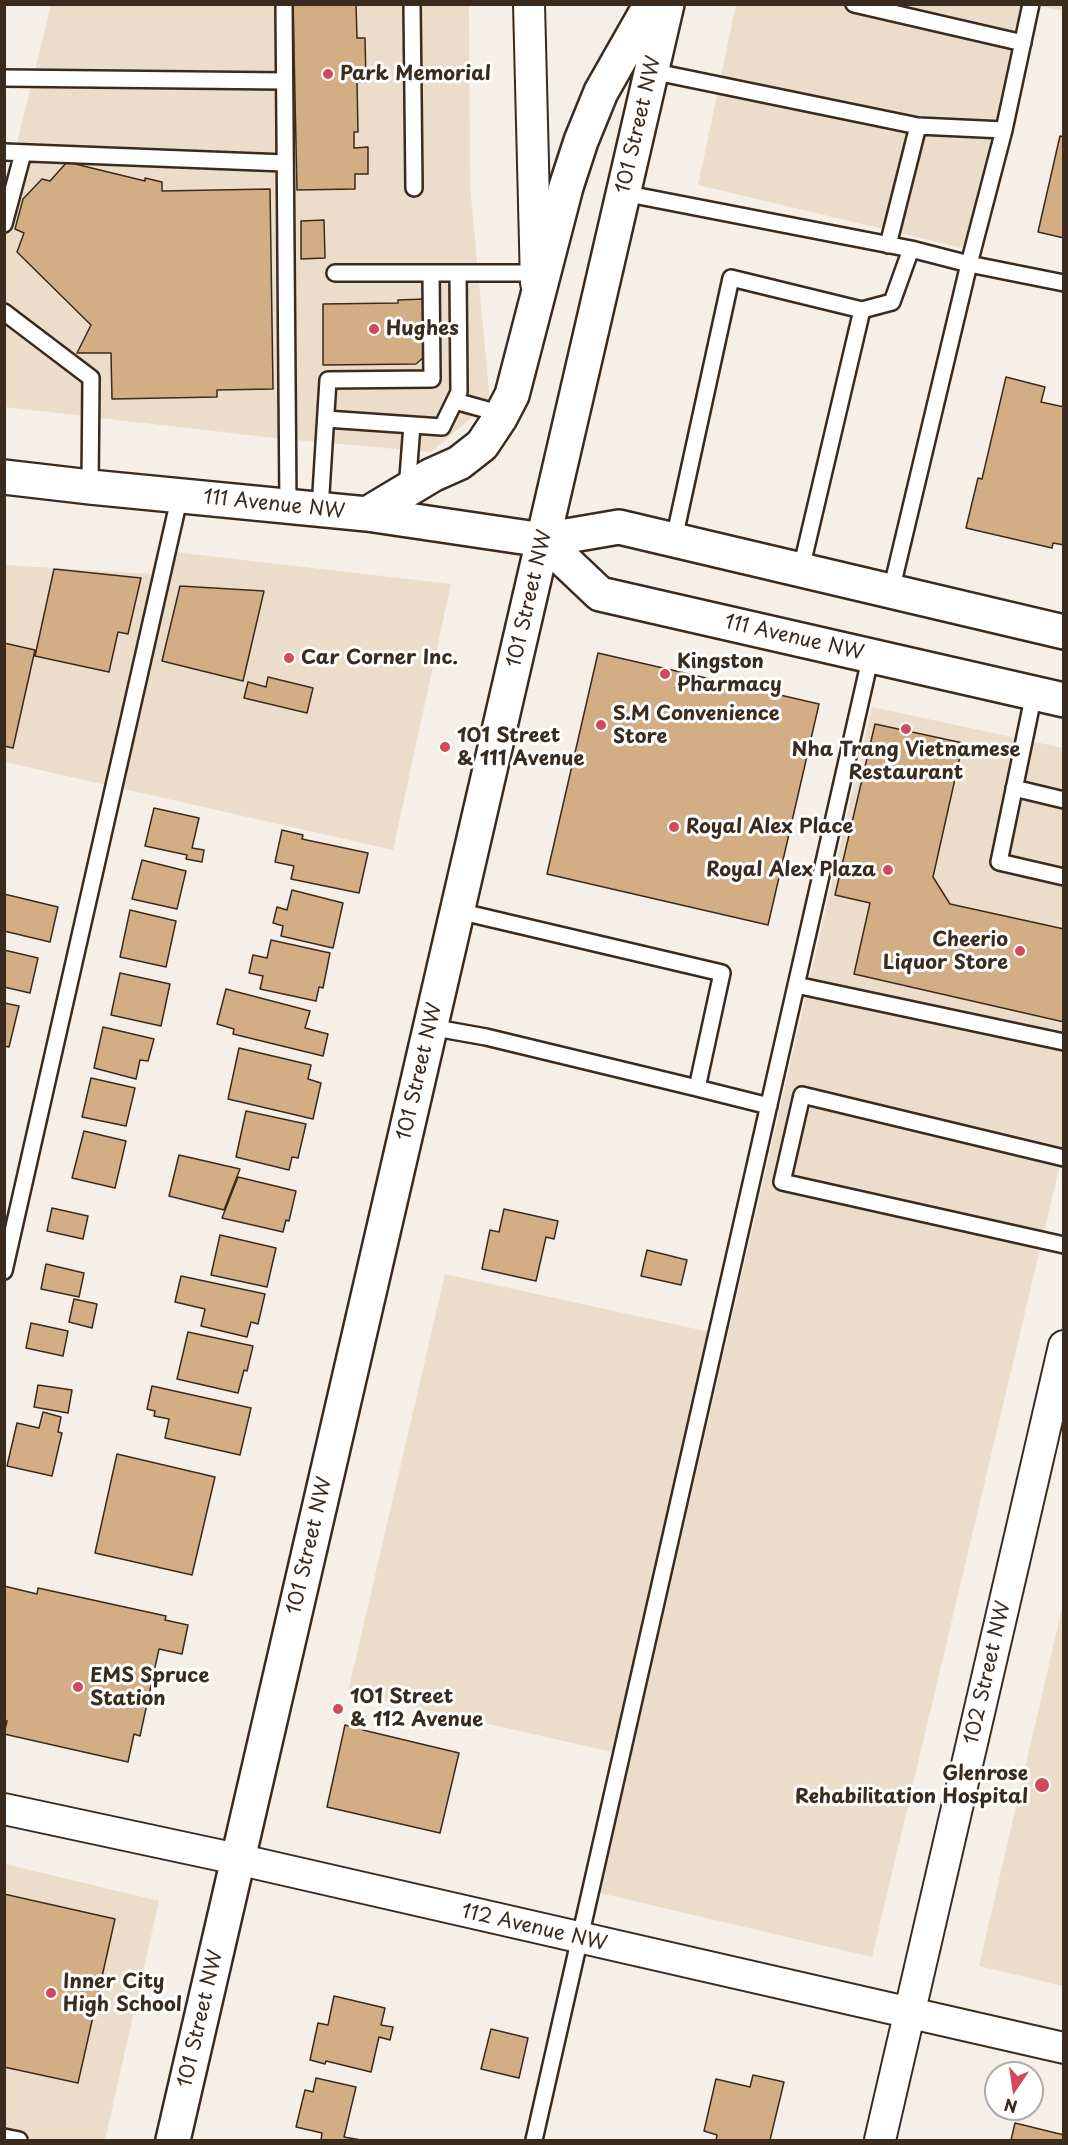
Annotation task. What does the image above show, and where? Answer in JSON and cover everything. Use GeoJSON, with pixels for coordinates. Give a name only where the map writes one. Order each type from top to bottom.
{"type":"FeatureCollection","features":[{"type":"Feature","properties":{"kind":"main road"},"geometry":{"type":"LineString","coordinates":[[367,514],[459,463],[482,445],[502,414],[512,395],[536,287],[581,141],[601,92],[651,4]]}},
{"type":"Feature","properties":{"kind":"main road","name":"101 Street NW"},"geometry":{"type":"LineString","coordinates":[[173,2140],[667,4]]}},
{"type":"Feature","properties":{"kind":"main road","name":"111 Avenue NW"},"geometry":{"type":"LineString","coordinates":[[4,477],[367,514],[543,540],[619,527],[1064,632]]}},
{"type":"Feature","properties":{"kind":"main road","name":"111 Avenue NW"},"geometry":{"type":"LineString","coordinates":[[543,540],[600,594],[1049,697]]}},
{"type":"Feature","properties":{"kind":"street"},"geometry":{"type":"LineString","coordinates":[[529,4],[536,287]]}},
{"type":"Feature","properties":{"kind":"street","name":"102 Street NW"},"geometry":{"type":"LineString","coordinates":[[880,2140],[1064,1346]]}},
{"type":"Feature","properties":{"kind":"street","name":"112 Avenue NW"},"geometry":{"type":"LineString","coordinates":[[4,1809],[237,1859],[1064,2048]]}},
{"type":"Feature","properties":{"kind":"lane"},"geometry":{"type":"LineString","coordinates":[[284,4],[288,506]]}},
{"type":"Feature","properties":{"kind":"lane"},"geometry":{"type":"LineString","coordinates":[[412,4],[414,188]]}},
{"type":"Feature","properties":{"kind":"lane"},"geometry":{"type":"LineString","coordinates":[[854,4],[1023,42]]}},
{"type":"Feature","properties":{"kind":"lane"},"geometry":{"type":"LineString","coordinates":[[891,591],[969,264],[1004,130],[1031,4]]}},
{"type":"Feature","properties":{"kind":"lane"},"geometry":{"type":"LineString","coordinates":[[651,71],[918,126],[1004,130]]}},
{"type":"Feature","properties":{"kind":"lane"},"geometry":{"type":"LineString","coordinates":[[4,78],[284,81]]}},
{"type":"Feature","properties":{"kind":"lane"},"geometry":{"type":"LineString","coordinates":[[888,245],[918,126]]}},
{"type":"Feature","properties":{"kind":"lane"},"geometry":{"type":"LineString","coordinates":[[4,152],[285,163]]}},
{"type":"Feature","properties":{"kind":"lane"},"geometry":{"type":"LineString","coordinates":[[4,224],[23,153]]}},
{"type":"Feature","properties":{"kind":"lane"},"geometry":{"type":"LineString","coordinates":[[623,193],[911,249],[969,264],[1064,283]]}},
{"type":"Feature","properties":{"kind":"lane"},"geometry":{"type":"LineString","coordinates":[[674,539],[731,278],[862,310],[892,302],[911,249]]}},
{"type":"Feature","properties":{"kind":"lane"},"geometry":{"type":"LineString","coordinates":[[335,273],[458,273],[536,287]]}},
{"type":"Feature","properties":{"kind":"lane"},"geometry":{"type":"LineString","coordinates":[[431,273],[432,379]]}},
{"type":"Feature","properties":{"kind":"lane"},"geometry":{"type":"LineString","coordinates":[[326,419],[442,427],[459,392],[458,273]]}},
{"type":"Feature","properties":{"kind":"lane"},"geometry":{"type":"LineString","coordinates":[[801,569],[862,310]]}},
{"type":"Feature","properties":{"kind":"lane"},"geometry":{"type":"LineString","coordinates":[[4,312],[91,378],[90,487]]}},
{"type":"Feature","properties":{"kind":"lane"},"geometry":{"type":"LineString","coordinates":[[320,510],[328,380],[459,379]]}},
{"type":"Feature","properties":{"kind":"lane"},"geometry":{"type":"LineString","coordinates":[[455,401],[502,414]]}},
{"type":"Feature","properties":{"kind":"lane"},"geometry":{"type":"LineString","coordinates":[[407,490],[412,425]]}},
{"type":"Feature","properties":{"kind":"lane"},"geometry":{"type":"LineString","coordinates":[[4,1271],[180,495]]}},
{"type":"Feature","properties":{"kind":"lane"},"geometry":{"type":"LineString","coordinates":[[534,2140],[871,655]]}},
{"type":"Feature","properties":{"kind":"lane"},"geometry":{"type":"LineString","coordinates":[[1049,697],[1014,788],[999,862],[1064,877]]}},
{"type":"Feature","properties":{"kind":"lane"},"geometry":{"type":"LineString","coordinates":[[1014,788],[1064,800]]}},
{"type":"Feature","properties":{"kind":"lane"},"geometry":{"type":"LineString","coordinates":[[458,911],[723,973],[697,1088]]}},
{"type":"Feature","properties":{"kind":"lane"},"geometry":{"type":"LineString","coordinates":[[796,985],[1064,1042]]}},
{"type":"Feature","properties":{"kind":"lane"},"geometry":{"type":"LineString","coordinates":[[430,1028],[486,1037],[769,1106]]}},
{"type":"Feature","properties":{"kind":"lane"},"geometry":{"type":"LineString","coordinates":[[1064,1158],[802,1095],[782,1182],[1064,1245]]}},
{"type":"Feature","properties":{"kind":"lane"},"geometry":{"type":"LineString","coordinates":[[4,2137],[19,2140]]}},
{"type":"Feature","properties":{"kind":"shaded area"},"geometry":{"type":"Polygon","coordinates":[[[51,5],[469,5],[470,186],[490,402],[431,452],[283,439],[5,407],[5,192],[51,5]]]}},
{"type":"Feature","properties":{"kind":"shaded area"},"geometry":{"type":"Polygon","coordinates":[[[736,5],[1063,5],[1063,11],[1039,6],[1004,130],[980,252],[698,185],[736,5]]]}},
{"type":"Feature","properties":{"kind":"shaded area"},"geometry":{"type":"Polygon","coordinates":[[[157,550],[451,584],[393,850],[5,762],[4,565],[151,574],[157,550]]]}},
{"type":"Feature","properties":{"kind":"shaded area"},"geometry":{"type":"Polygon","coordinates":[[[872,707],[1063,748],[1063,1152],[872,1957],[600,1893],[872,707]]]}},
{"type":"Feature","properties":{"kind":"shaded area"},"geometry":{"type":"Polygon","coordinates":[[[445,1274],[710,1332],[612,1752],[348,1692],[445,1274]]]}},
{"type":"Feature","properties":{"kind":"shaded area","name":"Glenrose Rehabilitation Hospital"},"geometry":{"type":"Polygon","coordinates":[[[1063,1604],[1063,1986],[979,1966],[1063,1604]]]}},
{"type":"Feature","properties":{"kind":"shaded area"},"geometry":{"type":"Polygon","coordinates":[[[5,1864],[159,1901],[105,2140],[5,2140],[5,1864]]]}},
{"type":"Feature","properties":{"kind":"building"},"geometry":{"type":"Polygon","coordinates":[[[293,4],[356,4],[357,38],[365,38],[366,82],[357,82],[358,132],[354,132],[354,148],[368,147],[368,174],[355,174],[355,189],[297,190],[293,4]]]}},
{"type":"Feature","properties":{"kind":"building"},"geometry":{"type":"Polygon","coordinates":[[[1060,136],[1064,137],[1064,238],[1038,232],[1060,136]]]}},
{"type":"Feature","properties":{"kind":"building"},"geometry":{"type":"Polygon","coordinates":[[[67,162],[145,181],[145,178],[162,182],[162,191],[270,189],[273,389],[217,390],[217,397],[112,399],[111,353],[77,353],[91,325],[17,252],[24,233],[15,229],[23,199],[42,179],[50,181],[67,162]]]}},
{"type":"Feature","properties":{"kind":"building"},"geometry":{"type":"Polygon","coordinates":[[[324,220],[325,258],[301,259],[301,221],[324,220]]]}},
{"type":"Feature","properties":{"kind":"building","name":"Hughes"},"geometry":{"type":"Polygon","coordinates":[[[424,299],[426,355],[416,364],[323,365],[323,304],[398,303],[398,300],[424,299]]]}},
{"type":"Feature","properties":{"kind":"building"},"geometry":{"type":"Polygon","coordinates":[[[1006,377],[1045,387],[1041,402],[1064,407],[1064,545],[1053,543],[1052,548],[966,528],[978,478],[982,479],[1006,377]]]}},
{"type":"Feature","properties":{"kind":"building"},"geometry":{"type":"Polygon","coordinates":[[[54,569],[141,578],[128,634],[118,632],[109,672],[35,656],[54,569]]]}},
{"type":"Feature","properties":{"kind":"building"},"geometry":{"type":"Polygon","coordinates":[[[180,586],[264,591],[243,681],[162,661],[180,586]]]}},
{"type":"Feature","properties":{"kind":"building"},"geometry":{"type":"Polygon","coordinates":[[[4,643],[35,650],[13,748],[4,746],[4,643]]]}},
{"type":"Feature","properties":{"kind":"building","name":"Royal Alex Place"},"geometry":{"type":"Polygon","coordinates":[[[598,653],[819,704],[768,925],[547,874],[598,653]]]}},
{"type":"Feature","properties":{"kind":"building"},"geometry":{"type":"Polygon","coordinates":[[[268,677],[313,688],[307,713],[244,698],[248,682],[266,687],[268,677]]]}},
{"type":"Feature","properties":{"kind":"building","name":"Royal Alex Plaza"},"geometry":{"type":"Polygon","coordinates":[[[875,724],[963,743],[933,877],[950,904],[1064,929],[1064,1022],[854,974],[870,903],[835,895],[875,724]]]}},
{"type":"Feature","properties":{"kind":"building"},"geometry":{"type":"Polygon","coordinates":[[[154,808],[199,818],[192,848],[204,850],[202,862],[186,859],[187,855],[145,846],[154,808]]]}},
{"type":"Feature","properties":{"kind":"building"},"geometry":{"type":"Polygon","coordinates":[[[282,830],[303,835],[302,839],[368,853],[359,893],[291,879],[294,866],[275,862],[282,830]]]}},
{"type":"Feature","properties":{"kind":"building"},"geometry":{"type":"Polygon","coordinates":[[[142,860],[186,871],[177,909],[132,899],[142,860]]]}},
{"type":"Feature","properties":{"kind":"building"},"geometry":{"type":"Polygon","coordinates":[[[292,890],[343,903],[333,948],[281,936],[283,926],[273,923],[277,907],[287,910],[292,890]]]}},
{"type":"Feature","properties":{"kind":"building"},"geometry":{"type":"Polygon","coordinates":[[[4,894],[58,907],[50,942],[4,931],[4,894]]]}},
{"type":"Feature","properties":{"kind":"building"},"geometry":{"type":"Polygon","coordinates":[[[130,910],[176,921],[166,967],[120,957],[130,910]]]}},
{"type":"Feature","properties":{"kind":"building"},"geometry":{"type":"Polygon","coordinates":[[[271,940],[330,953],[323,988],[319,987],[316,1001],[260,989],[263,976],[249,973],[253,955],[267,958],[271,940]]]}},
{"type":"Feature","properties":{"kind":"building"},"geometry":{"type":"Polygon","coordinates":[[[4,950],[38,958],[30,993],[4,987],[4,950]]]}},
{"type":"Feature","properties":{"kind":"building"},"geometry":{"type":"Polygon","coordinates":[[[120,973],[170,984],[161,1026],[111,1015],[120,973]]]}},
{"type":"Feature","properties":{"kind":"building"},"geometry":{"type":"Polygon","coordinates":[[[226,989],[310,1011],[305,1028],[328,1034],[323,1056],[233,1034],[234,1029],[217,1024],[226,989]]]}},
{"type":"Feature","properties":{"kind":"building"},"geometry":{"type":"Polygon","coordinates":[[[4,1003],[19,1006],[9,1047],[4,1046],[4,1003]]]}},
{"type":"Feature","properties":{"kind":"building"},"geometry":{"type":"Polygon","coordinates":[[[103,1027],[154,1039],[148,1061],[140,1060],[136,1079],[94,1068],[103,1027]]]}},
{"type":"Feature","properties":{"kind":"building"},"geometry":{"type":"Polygon","coordinates":[[[239,1048],[311,1065],[308,1079],[321,1083],[313,1119],[228,1099],[239,1048]]]}},
{"type":"Feature","properties":{"kind":"building"},"geometry":{"type":"Polygon","coordinates":[[[91,1078],[135,1088],[126,1126],[82,1117],[91,1078]]]}},
{"type":"Feature","properties":{"kind":"building"},"geometry":{"type":"Polygon","coordinates":[[[246,1111],[306,1124],[298,1158],[292,1157],[289,1170],[236,1157],[246,1111]]]}},
{"type":"Feature","properties":{"kind":"building"},"geometry":{"type":"Polygon","coordinates":[[[84,1131],[126,1141],[115,1188],[72,1178],[84,1131]]]}},
{"type":"Feature","properties":{"kind":"building"},"geometry":{"type":"Polygon","coordinates":[[[179,1155],[240,1169],[224,1210],[169,1196],[179,1155]]]}},
{"type":"Feature","properties":{"kind":"building"},"geometry":{"type":"Polygon","coordinates":[[[238,1177],[296,1191],[289,1221],[286,1220],[283,1232],[222,1218],[238,1177]]]}},
{"type":"Feature","properties":{"kind":"building"},"geometry":{"type":"Polygon","coordinates":[[[52,1208],[88,1216],[83,1239],[47,1231],[52,1208]]]}},
{"type":"Feature","properties":{"kind":"building"},"geometry":{"type":"Polygon","coordinates":[[[504,1209],[558,1221],[554,1239],[546,1237],[536,1281],[482,1269],[490,1230],[499,1232],[504,1209]]]}},
{"type":"Feature","properties":{"kind":"building"},"geometry":{"type":"Polygon","coordinates":[[[220,1235],[276,1248],[267,1287],[211,1275],[220,1235]]]}},
{"type":"Feature","properties":{"kind":"building"},"geometry":{"type":"Polygon","coordinates":[[[647,1250],[687,1260],[681,1285],[641,1276],[647,1250]]]}},
{"type":"Feature","properties":{"kind":"building"},"geometry":{"type":"Polygon","coordinates":[[[46,1264],[84,1273],[79,1297],[41,1289],[46,1264]]]}},
{"type":"Feature","properties":{"kind":"building"},"geometry":{"type":"Polygon","coordinates":[[[181,1276],[265,1294],[258,1324],[251,1322],[247,1337],[201,1326],[205,1309],[175,1302],[181,1276]]]}},
{"type":"Feature","properties":{"kind":"building"},"geometry":{"type":"Polygon","coordinates":[[[74,1299],[97,1304],[92,1328],[69,1322],[74,1299]]]}},
{"type":"Feature","properties":{"kind":"building"},"geometry":{"type":"Polygon","coordinates":[[[31,1323],[68,1331],[63,1356],[26,1348],[31,1323]]]}},
{"type":"Feature","properties":{"kind":"building"},"geometry":{"type":"Polygon","coordinates":[[[188,1332],[253,1346],[247,1371],[244,1370],[238,1393],[177,1379],[188,1332]]]}},
{"type":"Feature","properties":{"kind":"building"},"geometry":{"type":"Polygon","coordinates":[[[38,1385],[72,1390],[68,1413],[34,1407],[38,1385]]]}},
{"type":"Feature","properties":{"kind":"building"},"geometry":{"type":"Polygon","coordinates":[[[152,1386],[251,1408],[240,1455],[165,1438],[169,1419],[154,1416],[155,1411],[147,1409],[152,1386]]]}},
{"type":"Feature","properties":{"kind":"building"},"geometry":{"type":"Polygon","coordinates":[[[43,1412],[61,1417],[58,1432],[62,1433],[52,1476],[7,1466],[17,1423],[39,1428],[43,1412]]]}},
{"type":"Feature","properties":{"kind":"building"},"geometry":{"type":"Polygon","coordinates":[[[117,1454],[215,1477],[192,1575],[95,1553],[117,1454]]]}},
{"type":"Feature","properties":{"kind":"building","name":"EMS Spruce Station"},"geometry":{"type":"Polygon","coordinates":[[[4,1586],[37,1594],[38,1588],[166,1616],[165,1620],[188,1625],[182,1654],[159,1649],[140,1736],[134,1734],[128,1762],[4,1734],[7,1721],[4,1720],[4,1586]]]}},
{"type":"Feature","properties":{"kind":"building"},"geometry":{"type":"Polygon","coordinates":[[[352,1714],[366,1717],[363,1730],[459,1753],[440,1833],[327,1807],[345,1725],[349,1726],[352,1714]]]}},
{"type":"Feature","properties":{"kind":"building","name":"Inner City High School"},"geometry":{"type":"Polygon","coordinates":[[[4,1894],[115,1919],[78,2083],[4,2067],[4,1894]]]}},
{"type":"Feature","properties":{"kind":"building"},"geometry":{"type":"Polygon","coordinates":[[[334,1996],[385,2008],[381,2025],[393,2027],[390,2040],[379,2037],[371,2072],[326,2061],[325,2064],[310,2060],[318,2023],[328,2025],[334,1996]]]}},
{"type":"Feature","properties":{"kind":"building"},"geometry":{"type":"Polygon","coordinates":[[[491,2029],[528,2038],[519,2078],[481,2069],[491,2029]]]}},
{"type":"Feature","properties":{"kind":"building"},"geometry":{"type":"Polygon","coordinates":[[[753,2075],[784,2082],[770,2140],[716,2140],[717,2135],[704,2131],[716,2079],[750,2087],[753,2075]]]}},
{"type":"Feature","properties":{"kind":"building"},"geometry":{"type":"Polygon","coordinates":[[[316,2078],[356,2087],[344,2137],[361,2140],[321,2140],[322,2133],[296,2127],[305,2090],[313,2092],[316,2078]]]}},
{"type":"Feature","properties":{"kind":"building"},"geometry":{"type":"Polygon","coordinates":[[[1015,2123],[1064,2135],[1064,2140],[1011,2140],[1015,2123]]]}},
{"type":"Feature","properties":{"kind":"place","name":"Park Memorial"},"geometry":{"type":"Point","coordinates":[328,74]}},
{"type":"Feature","properties":{"kind":"place","name":"Hughes"},"geometry":{"type":"Point","coordinates":[374,329]}},
{"type":"Feature","properties":{"kind":"place","name":"Car Corner Inc."},"geometry":{"type":"Point","coordinates":[289,658]}},
{"type":"Feature","properties":{"kind":"place","name":"Kingston Pharmacy"},"geometry":{"type":"Point","coordinates":[665,674]}},
{"type":"Feature","properties":{"kind":"place","name":"S.M Convenience Store"},"geometry":{"type":"Point","coordinates":[601,725]}},
{"type":"Feature","properties":{"kind":"place","name":"Nha Trang Vietnamese Restaurant"},"geometry":{"type":"Point","coordinates":[906,729]}},
{"type":"Feature","properties":{"kind":"place","name":"101 Street & 111 Avenue"},"geometry":{"type":"Point","coordinates":[445,747]}},
{"type":"Feature","properties":{"kind":"place","name":"Royal Alex Place"},"geometry":{"type":"Point","coordinates":[674,827]}},
{"type":"Feature","properties":{"kind":"place","name":"Royal Alex Plaza"},"geometry":{"type":"Point","coordinates":[888,870]}},
{"type":"Feature","properties":{"kind":"place","name":"Cheerio Liquor Store"},"geometry":{"type":"Point","coordinates":[1020,951]}},
{"type":"Feature","properties":{"kind":"place","name":"EMS Spruce Station"},"geometry":{"type":"Point","coordinates":[78,1687]}},
{"type":"Feature","properties":{"kind":"place","name":"101 Street & 112 Avenue"},"geometry":{"type":"Point","coordinates":[338,1709]}},
{"type":"Feature","properties":{"kind":"place","name":"Glenrose Rehabilitation Hospital"},"geometry":{"type":"Point","coordinates":[1042,1785]}},
{"type":"Feature","properties":{"kind":"place","name":"Inner City High School"},"geometry":{"type":"Point","coordinates":[51,1993]}}]}
